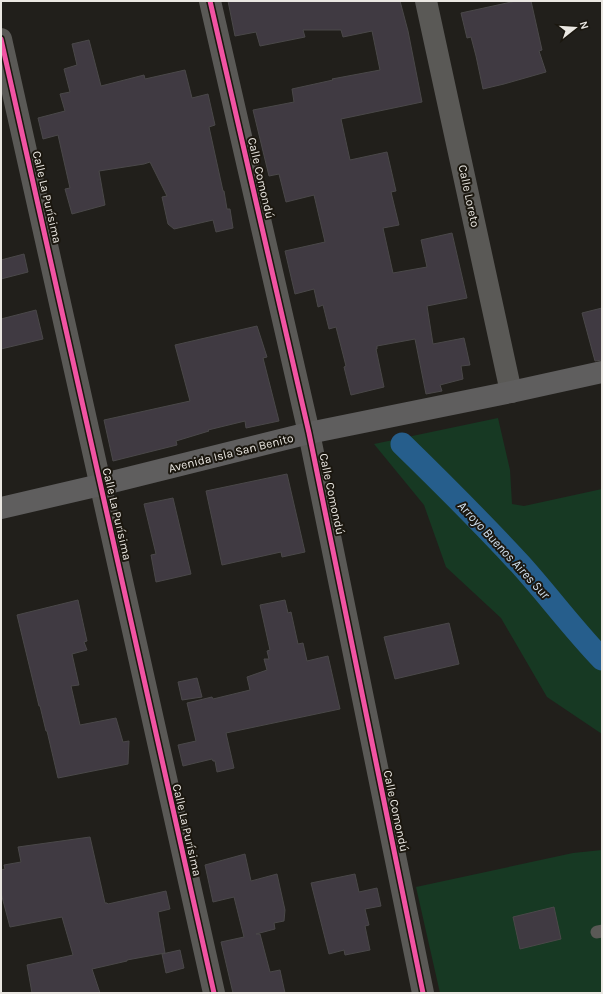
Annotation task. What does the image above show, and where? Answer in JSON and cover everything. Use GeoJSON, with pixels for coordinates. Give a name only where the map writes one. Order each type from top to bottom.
{"type":"FeatureCollection","features":[{"type":"Feature","properties":{"kind":"main road","name":"Avenida Isla San Benito"},"geometry":{"type":"LineString","coordinates":[[1,508],[309,433],[512,392],[602,372]]}},
{"type":"Feature","properties":{"kind":"street","name":"Calle Comondú"},"geometry":{"type":"LineString","coordinates":[[210,1],[309,433],[423,993]]}},
{"type":"Feature","properties":{"kind":"street","name":"Calle Loreto"},"geometry":{"type":"LineString","coordinates":[[426,1],[512,392]]}},
{"type":"Feature","properties":{"kind":"street","name":"Calle La Purísima"},"geometry":{"type":"LineString","coordinates":[[1,38],[214,993]]}},
{"type":"Feature","properties":{"kind":"green space"},"geometry":{"type":"Polygon","coordinates":[[[498,418],[510,470],[512,504],[524,506],[602,489],[602,734],[547,697],[501,618],[446,567],[424,505],[374,444],[498,418]]]}},
{"type":"Feature","properties":{"kind":"green space"},"geometry":{"type":"Polygon","coordinates":[[[602,850],[602,993],[440,993],[416,887],[573,853],[602,850]]]}},
{"type":"Feature","properties":{"kind":"building"},"geometry":{"type":"Polygon","coordinates":[[[228,1],[400,1],[408,31],[422,102],[341,119],[350,160],[387,152],[396,191],[391,192],[399,225],[383,228],[393,273],[427,267],[421,240],[452,233],[467,298],[427,306],[433,344],[464,338],[470,365],[461,366],[463,379],[440,385],[442,391],[426,394],[415,339],[377,346],[376,349],[384,387],[351,395],[344,367],[346,366],[336,327],[329,329],[323,305],[318,307],[314,289],[295,294],[285,251],[325,242],[314,195],[286,202],[279,174],[269,176],[253,110],[294,102],[292,89],[333,80],[332,79],[380,70],[372,31],[343,37],[341,30],[303,30],[305,37],[260,46],[256,32],[235,36],[228,1]]]}},
{"type":"Feature","properties":{"kind":"building"},"geometry":{"type":"Polygon","coordinates":[[[516,1],[531,1],[542,50],[539,51],[546,72],[483,89],[471,37],[467,38],[461,13],[516,1]]]}},
{"type":"Feature","properties":{"kind":"building"},"geometry":{"type":"Polygon","coordinates":[[[89,40],[101,86],[144,75],[145,79],[185,70],[192,98],[208,94],[215,125],[209,127],[227,209],[230,209],[233,228],[216,232],[213,220],[174,229],[168,224],[162,197],[167,196],[150,162],[99,171],[105,205],[72,214],[65,189],[70,188],[58,135],[43,139],[38,118],[65,111],[60,94],[70,92],[64,69],[77,65],[72,44],[89,40]]]}},
{"type":"Feature","properties":{"kind":"building"},"geometry":{"type":"Polygon","coordinates":[[[24,254],[28,272],[1,279],[1,260],[24,254]]]}},
{"type":"Feature","properties":{"kind":"building"},"geometry":{"type":"Polygon","coordinates":[[[602,308],[602,360],[595,361],[582,313],[602,308]]]}},
{"type":"Feature","properties":{"kind":"building"},"geometry":{"type":"Polygon","coordinates":[[[36,310],[43,339],[1,349],[1,319],[36,310]]]}},
{"type":"Feature","properties":{"kind":"building"},"geometry":{"type":"Polygon","coordinates":[[[257,326],[267,357],[263,358],[279,421],[246,428],[245,421],[208,430],[209,431],[176,441],[177,445],[113,461],[104,420],[190,401],[175,345],[257,326]]]}},
{"type":"Feature","properties":{"kind":"building"},"geometry":{"type":"Polygon","coordinates":[[[287,474],[305,552],[282,557],[281,552],[222,565],[206,491],[287,474]]]}},
{"type":"Feature","properties":{"kind":"building"},"geometry":{"type":"Polygon","coordinates":[[[173,498],[191,574],[156,582],[151,555],[156,554],[144,504],[173,498]]]}},
{"type":"Feature","properties":{"kind":"building"},"geometry":{"type":"Polygon","coordinates":[[[78,600],[87,641],[84,642],[87,650],[72,654],[79,685],[71,686],[80,725],[116,718],[123,742],[129,741],[128,764],[58,778],[17,615],[78,600]]]}},
{"type":"Feature","properties":{"kind":"building"},"geometry":{"type":"Polygon","coordinates":[[[285,600],[288,613],[291,612],[298,644],[303,643],[307,661],[328,656],[340,709],[226,733],[234,768],[217,772],[215,761],[212,759],[183,766],[178,745],[196,741],[187,703],[212,697],[213,699],[250,690],[247,677],[267,670],[264,659],[269,659],[267,651],[270,650],[260,605],[285,600]]]}},
{"type":"Feature","properties":{"kind":"building"},"geometry":{"type":"Polygon","coordinates":[[[449,623],[459,664],[395,679],[384,637],[449,623]]]}},
{"type":"Feature","properties":{"kind":"building"},"geometry":{"type":"Polygon","coordinates":[[[197,678],[202,697],[182,700],[178,682],[197,678]]]}},
{"type":"Feature","properties":{"kind":"building"},"geometry":{"type":"Polygon","coordinates":[[[90,837],[105,903],[108,904],[166,891],[170,909],[158,912],[165,953],[127,960],[92,969],[100,993],[32,993],[27,965],[73,955],[62,917],[10,927],[1,893],[1,870],[5,869],[4,865],[21,862],[18,847],[90,837]]]}},
{"type":"Feature","properties":{"kind":"building"},"geometry":{"type":"Polygon","coordinates":[[[245,854],[251,881],[277,874],[285,910],[284,921],[274,923],[275,929],[256,934],[260,934],[270,972],[280,970],[285,993],[233,993],[221,942],[244,937],[234,897],[213,902],[205,865],[245,854]]]}},
{"type":"Feature","properties":{"kind":"building"},"geometry":{"type":"Polygon","coordinates":[[[355,874],[359,892],[377,888],[381,906],[365,909],[369,925],[365,926],[370,950],[345,955],[344,950],[329,954],[311,883],[355,874]]]}},
{"type":"Feature","properties":{"kind":"building"},"geometry":{"type":"Polygon","coordinates":[[[554,907],[561,939],[520,949],[513,917],[554,907]]]}},
{"type":"Feature","properties":{"kind":"building"},"geometry":{"type":"Polygon","coordinates":[[[180,950],[184,968],[166,973],[162,954],[180,950]]]}},
{"type":"Feature","properties":{"kind":"waterway","name":"Arroyo Buenos Aires Sur"},"geometry":{"type":"LineString","coordinates":[[402,444],[462,503],[520,564],[602,659]]}},
{"type":"Feature","properties":{"kind":"cycle path"},"geometry":{"type":"LineString","coordinates":[[210,1],[309,433],[423,993]]}},
{"type":"Feature","properties":{"kind":"cycle path"},"geometry":{"type":"LineString","coordinates":[[1,39],[214,993]]}}]}
